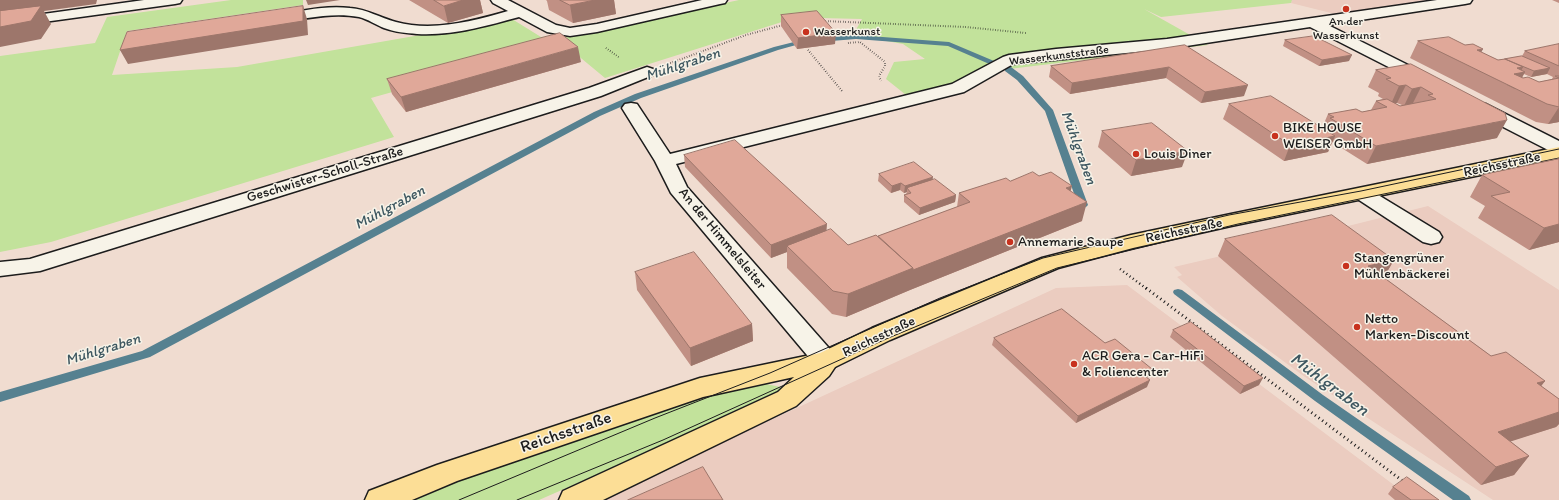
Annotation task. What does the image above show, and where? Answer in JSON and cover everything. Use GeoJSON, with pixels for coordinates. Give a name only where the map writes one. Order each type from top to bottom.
{"type":"FeatureCollection","features":[{"type":"Feature","properties":{"kind":"main road","name":"Reichsstraße"},"geometry":{"type":"LineString","coordinates":[[380,500],[447,473],[700,388],[826,361],[881,334],[1050,263],[1231,220],[1559,153]]}},
{"type":"Feature","properties":{"kind":"main road","name":"Reichsstraße"},"geometry":{"type":"LineString","coordinates":[[574,500],[787,399],[820,369],[826,361]]}},
{"type":"Feature","properties":{"kind":"street"},"geometry":{"type":"LineString","coordinates":[[0,24],[146,2],[175,0]]}},
{"type":"Feature","properties":{"kind":"street"},"geometry":{"type":"LineString","coordinates":[[498,0],[552,29],[570,32],[590,29],[720,0]]}},
{"type":"Feature","properties":{"kind":"street","name":"Wasserkunststraße"},"geometry":{"type":"LineString","coordinates":[[665,161],[958,88],[1009,60],[1056,54],[1167,44],[1465,0]]}},
{"type":"Feature","properties":{"kind":"street"},"geometry":{"type":"LineString","coordinates":[[265,20],[335,10],[362,13],[390,25],[405,28],[432,30],[451,28],[520,12]]}},
{"type":"Feature","properties":{"kind":"street"},"geometry":{"type":"LineString","coordinates":[[1311,22],[1438,86]]}},
{"type":"Feature","properties":{"kind":"street","name":"Geschwister-Scholl-Straße"},"geometry":{"type":"LineString","coordinates":[[0,269],[40,264],[595,92],[644,73]]}},
{"type":"Feature","properties":{"kind":"street"},"geometry":{"type":"LineString","coordinates":[[1467,101],[1559,148]]}},
{"type":"Feature","properties":{"kind":"street","name":"An der Himmelsleiter"},"geometry":{"type":"LineString","coordinates":[[631,108],[665,161],[678,189],[826,361]]}},
{"type":"Feature","properties":{"kind":"street"},"geometry":{"type":"LineString","coordinates":[[1363,194],[1431,238]]}},
{"type":"Feature","properties":{"kind":"path"},"geometry":{"type":"LineString","coordinates":[[818,21],[966,27],[1032,34]]}},
{"type":"Feature","properties":{"kind":"path"},"geometry":{"type":"LineString","coordinates":[[590,29],[644,73],[746,35],[788,24]]}},
{"type":"Feature","properties":{"kind":"path"},"geometry":{"type":"LineString","coordinates":[[848,44],[860,42],[885,62],[885,66],[879,76],[881,81]]}},
{"type":"Feature","properties":{"kind":"path"},"geometry":{"type":"LineString","coordinates":[[808,50],[842,91]]}},
{"type":"Feature","properties":{"kind":"path"},"geometry":{"type":"LineString","coordinates":[[1096,251],[1406,484]]}},
{"type":"Feature","properties":{"kind":"shaded area","name":"An der Wasserkunst"},"geometry":{"type":"Polygon","coordinates":[[[1292,0],[1435,0],[1339,15],[1291,3],[1292,0]]]}},
{"type":"Feature","properties":{"kind":"shaded area"},"geometry":{"type":"Polygon","coordinates":[[[1428,206],[1559,290],[1559,500],[1493,500],[1305,377],[1222,316],[1177,277],[1182,275],[1174,267],[1428,206]]]}},
{"type":"Feature","properties":{"kind":"shaded area"},"geometry":{"type":"Polygon","coordinates":[[[1127,285],[1414,500],[598,500],[1056,288],[1127,285]]]}},
{"type":"Feature","properties":{"kind":"green space"},"geometry":{"type":"Polygon","coordinates":[[[231,0],[303,0],[303,5],[127,31],[112,75],[237,67],[512,19],[541,37],[576,35],[739,0],[1292,0],[1291,3],[1161,17],[1144,9],[1208,45],[984,72],[957,83],[906,95],[886,79],[894,62],[925,59],[903,44],[853,35],[862,19],[820,18],[785,21],[605,78],[564,44],[371,98],[394,137],[51,242],[0,252],[0,56],[95,43],[107,17],[231,0]]]}},
{"type":"Feature","properties":{"kind":"green space"},"geometry":{"type":"Polygon","coordinates":[[[766,384],[790,390],[539,500],[396,500],[647,414],[743,385],[766,384]]]}},
{"type":"Feature","properties":{"kind":"building"},"geometry":{"type":"Polygon","coordinates":[[[434,0],[463,0],[444,6],[434,0]]]}},
{"type":"Feature","properties":{"kind":"building"},"geometry":{"type":"Polygon","coordinates":[[[560,0],[595,0],[570,5],[560,0]]]}},
{"type":"Feature","properties":{"kind":"building"},"geometry":{"type":"Polygon","coordinates":[[[41,6],[31,21],[0,27],[0,11],[41,6]]]}},
{"type":"Feature","properties":{"kind":"building"},"geometry":{"type":"Polygon","coordinates":[[[303,6],[303,21],[120,50],[127,32],[303,6]]]}},
{"type":"Feature","properties":{"kind":"building"},"geometry":{"type":"Polygon","coordinates":[[[817,11],[836,33],[798,38],[781,15],[817,11]]]}},
{"type":"Feature","properties":{"kind":"building"},"geometry":{"type":"Polygon","coordinates":[[[560,33],[578,47],[401,97],[387,79],[560,33]]]}},
{"type":"Feature","properties":{"kind":"building"},"geometry":{"type":"Polygon","coordinates":[[[1314,36],[1352,55],[1322,60],[1285,40],[1314,36]]]}},
{"type":"Feature","properties":{"kind":"building"},"geometry":{"type":"Polygon","coordinates":[[[1449,37],[1465,45],[1473,44],[1483,49],[1477,50],[1498,60],[1505,59],[1523,67],[1517,68],[1525,72],[1514,74],[1523,78],[1528,77],[1539,82],[1559,78],[1559,107],[1547,104],[1418,41],[1449,37]]]}},
{"type":"Feature","properties":{"kind":"building"},"geometry":{"type":"Polygon","coordinates":[[[1559,44],[1559,66],[1525,51],[1559,44]]]}},
{"type":"Feature","properties":{"kind":"building"},"geometry":{"type":"Polygon","coordinates":[[[1185,45],[1248,85],[1205,92],[1169,67],[1072,83],[1051,66],[1185,45]]]}},
{"type":"Feature","properties":{"kind":"building"},"geometry":{"type":"Polygon","coordinates":[[[1522,56],[1550,68],[1534,71],[1505,59],[1522,56]]]}},
{"type":"Feature","properties":{"kind":"building"},"geometry":{"type":"Polygon","coordinates":[[[1411,64],[1505,113],[1507,120],[1376,146],[1330,118],[1334,117],[1328,114],[1356,109],[1362,112],[1387,107],[1376,101],[1387,99],[1400,106],[1436,99],[1428,95],[1433,94],[1421,87],[1412,89],[1406,85],[1399,86],[1386,79],[1391,78],[1376,70],[1411,64]]]}},
{"type":"Feature","properties":{"kind":"building"},"geometry":{"type":"Polygon","coordinates":[[[1271,96],[1335,136],[1290,145],[1229,104],[1271,96]]]}},
{"type":"Feature","properties":{"kind":"building"},"geometry":{"type":"Polygon","coordinates":[[[1152,123],[1188,151],[1136,160],[1102,131],[1152,123]]]}},
{"type":"Feature","properties":{"kind":"building"},"geometry":{"type":"Polygon","coordinates":[[[735,140],[827,224],[771,245],[684,155],[735,140]]]}},
{"type":"Feature","properties":{"kind":"building"},"geometry":{"type":"Polygon","coordinates":[[[1559,159],[1559,224],[1544,228],[1491,196],[1510,192],[1482,175],[1559,159]]]}},
{"type":"Feature","properties":{"kind":"building"},"geometry":{"type":"Polygon","coordinates":[[[914,162],[933,177],[905,186],[901,183],[892,186],[879,174],[914,162]]]}},
{"type":"Feature","properties":{"kind":"building"},"geometry":{"type":"Polygon","coordinates":[[[1033,172],[1039,176],[1051,172],[1072,186],[1066,188],[1087,202],[913,270],[913,268],[878,236],[970,202],[959,193],[1006,178],[1010,181],[1033,172]]]}},
{"type":"Feature","properties":{"kind":"building"},"geometry":{"type":"Polygon","coordinates":[[[935,179],[956,195],[920,208],[904,195],[911,193],[907,188],[935,179]]]}},
{"type":"Feature","properties":{"kind":"building","name":"Netto Marken-Discount"},"geometry":{"type":"Polygon","coordinates":[[[1332,215],[1394,260],[1368,266],[1491,356],[1506,352],[1545,381],[1537,383],[1559,399],[1559,412],[1498,432],[1529,456],[1496,467],[1225,239],[1332,215]]]}},
{"type":"Feature","properties":{"kind":"building"},"geometry":{"type":"Polygon","coordinates":[[[831,229],[848,245],[876,235],[913,268],[848,294],[833,291],[787,246],[831,229]]]}},
{"type":"Feature","properties":{"kind":"building"},"geometry":{"type":"Polygon","coordinates":[[[694,252],[752,324],[690,348],[635,272],[694,252]]]}},
{"type":"Feature","properties":{"kind":"building"},"geometry":{"type":"Polygon","coordinates":[[[1062,309],[1105,343],[1115,339],[1152,369],[1142,374],[1150,380],[1078,416],[994,338],[1062,309]]]}},
{"type":"Feature","properties":{"kind":"building"},"geometry":{"type":"Polygon","coordinates":[[[1191,322],[1263,378],[1244,386],[1173,330],[1191,322]]]}},
{"type":"Feature","properties":{"kind":"building"},"geometry":{"type":"Polygon","coordinates":[[[703,467],[723,500],[628,500],[703,467]]]}},
{"type":"Feature","properties":{"kind":"building"},"geometry":{"type":"Polygon","coordinates":[[[1407,477],[1439,500],[1411,500],[1393,487],[1407,477]]]}},
{"type":"Feature","properties":{"kind":"waterway","name":"Mühlgraben"},"geometry":{"type":"LineString","coordinates":[[831,39],[856,37],[949,44],[990,61]]}},
{"type":"Feature","properties":{"kind":"waterway","name":"Mühlgraben"},"geometry":{"type":"LineString","coordinates":[[0,397],[146,354],[597,114],[638,96],[776,48],[794,44]]}},
{"type":"Feature","properties":{"kind":"waterway","name":"Mühlgraben"},"geometry":{"type":"LineString","coordinates":[[1008,69],[1020,78],[1049,110],[1083,205]]}},
{"type":"Feature","properties":{"kind":"waterway","name":"Mühlgraben"},"geometry":{"type":"LineString","coordinates":[[1178,292],[1319,398],[1464,500]]}},
{"type":"Feature","properties":{"kind":"tram line"},"geometry":{"type":"LineString","coordinates":[[459,500],[655,418],[770,373],[940,298],[1043,258],[1229,215],[1361,191],[1559,149]]}},
{"type":"Feature","properties":{"kind":"tram line"},"geometry":{"type":"LineString","coordinates":[[517,500],[663,440],[886,339],[1057,268],[1238,224],[1559,158]]}},
{"type":"Feature","properties":{"kind":"place","name":"An der Wasserkunst"},"geometry":{"type":"Point","coordinates":[1346,9]}},
{"type":"Feature","properties":{"kind":"place","name":"Wasserkunst"},"geometry":{"type":"Point","coordinates":[806,32]}},
{"type":"Feature","properties":{"kind":"place","name":"BIKE HOUSE WEISER GmbH"},"geometry":{"type":"Point","coordinates":[1275,136]}},
{"type":"Feature","properties":{"kind":"place","name":"Louis Diner"},"geometry":{"type":"Point","coordinates":[1136,154]}},
{"type":"Feature","properties":{"kind":"place","name":"Annemarie Saupe"},"geometry":{"type":"Point","coordinates":[1010,242]}},
{"type":"Feature","properties":{"kind":"place","name":"Stangengrüner Mühlenbäckerei"},"geometry":{"type":"Point","coordinates":[1346,266]}},
{"type":"Feature","properties":{"kind":"place","name":"Netto Marken-Discount"},"geometry":{"type":"Point","coordinates":[1357,327]}},
{"type":"Feature","properties":{"kind":"place","name":"ACR Gera - Car-HiFi & Foliencenter"},"geometry":{"type":"Point","coordinates":[1074,364]}}]}
